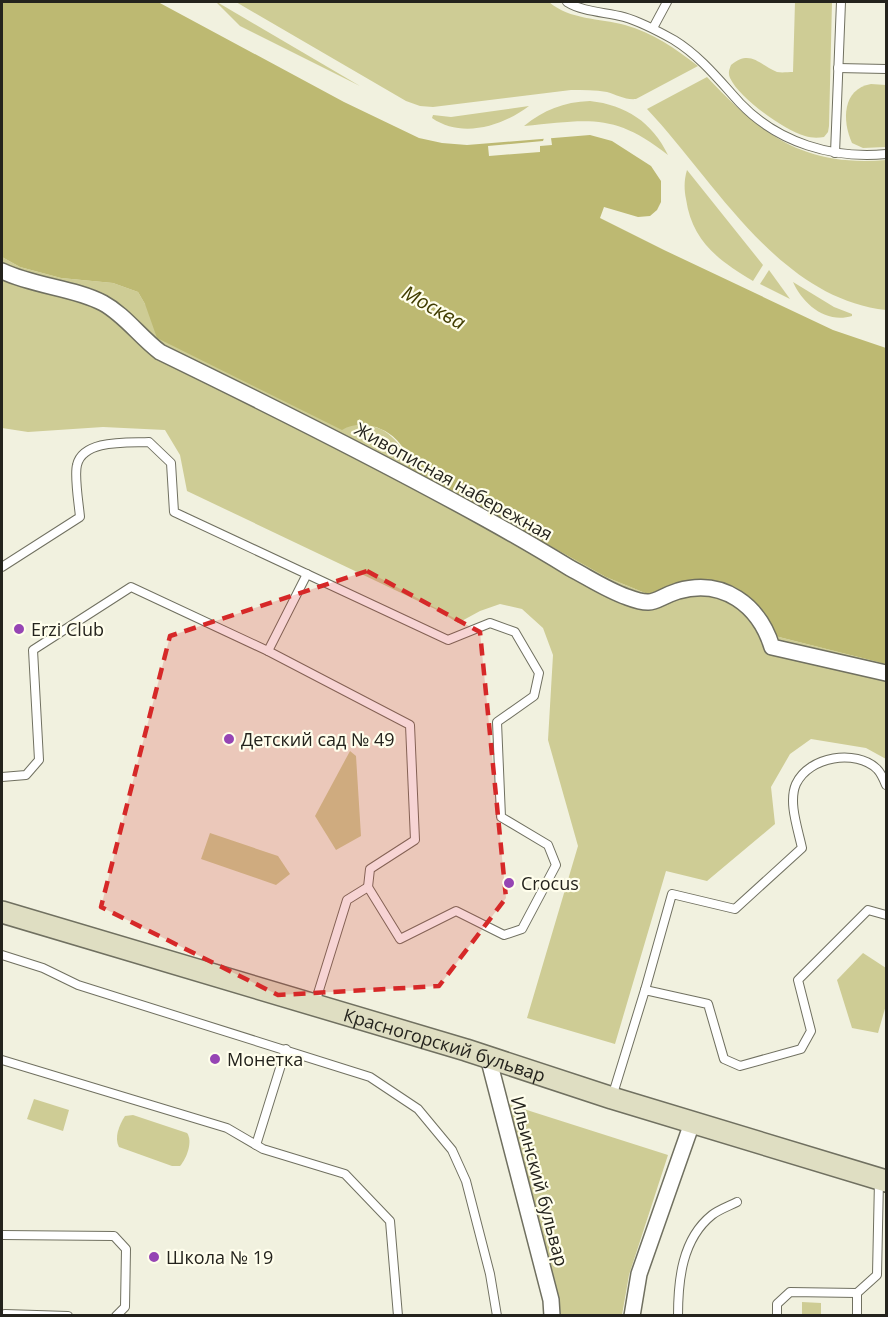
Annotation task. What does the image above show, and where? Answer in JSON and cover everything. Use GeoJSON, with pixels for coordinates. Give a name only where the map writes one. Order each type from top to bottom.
{"type":"FeatureCollection","features":[{"type":"Feature","properties":{"kind":"main road","name":"Красногорский бульвар"},"geometry":{"type":"LineString","coordinates":[[2,912],[315,1004],[692,1123],[883,1180]]}},
{"type":"Feature","properties":{"kind":"street","name":"Живописная набережная"},"geometry":{"type":"LineString","coordinates":[[2,272],[103,303],[160,352],[338,440],[627,597],[651,603],[677,592],[692,589],[707,588],[723,592],[749,607],[764,626],[772,647],[886,673]]}},
{"type":"Feature","properties":{"kind":"street","name":"Ильинский бульвар"},"geometry":{"type":"LineString","coordinates":[[488,1058],[550,1300],[552,1316]]}},
{"type":"Feature","properties":{"kind":"street"},"geometry":{"type":"LineString","coordinates":[[632,1316],[639,1274],[692,1123]]}},
{"type":"Feature","properties":{"kind":"lane"},"geometry":{"type":"LineString","coordinates":[[567,2],[584,9],[627,18],[652,28],[676,42],[703,63],[742,105],[790,139],[815,149],[835,153],[862,156],[886,154]]}},
{"type":"Feature","properties":{"kind":"lane"},"geometry":{"type":"LineString","coordinates":[[652,28],[668,2]]}},
{"type":"Feature","properties":{"kind":"lane"},"geometry":{"type":"LineString","coordinates":[[835,153],[841,2]]}},
{"type":"Feature","properties":{"kind":"lane"},"geometry":{"type":"LineString","coordinates":[[838,68],[886,69]]}},
{"type":"Feature","properties":{"kind":"lane"},"geometry":{"type":"LineString","coordinates":[[2,567],[80,518],[76,465],[83,453],[98,445],[149,442],[171,464],[174,512],[448,640],[490,623],[515,632],[539,673],[534,696],[497,722],[501,817],[548,845],[555,865],[522,929],[504,935],[456,911],[400,939],[368,887],[370,869],[415,840],[410,725],[268,651],[131,587],[33,650],[39,760],[26,775],[2,777]]}},
{"type":"Feature","properties":{"kind":"lane"},"geometry":{"type":"LineString","coordinates":[[268,651],[307,574]]}},
{"type":"Feature","properties":{"kind":"lane"},"geometry":{"type":"LineString","coordinates":[[612,1098],[672,894],[735,909],[802,848],[794,799],[796,784],[806,771],[834,759],[851,758],[865,762],[878,770],[886,785]]}},
{"type":"Feature","properties":{"kind":"lane"},"geometry":{"type":"LineString","coordinates":[[315,1004],[347,900],[368,887]]}},
{"type":"Feature","properties":{"kind":"lane"},"geometry":{"type":"LineString","coordinates":[[645,990],[708,1004],[724,1059],[740,1066],[801,1049],[811,1031],[798,980],[868,910],[886,915]]}},
{"type":"Feature","properties":{"kind":"lane"},"geometry":{"type":"LineString","coordinates":[[2,955],[43,968],[78,986],[370,1077],[418,1109],[452,1150],[466,1181],[490,1274],[497,1316]]}},
{"type":"Feature","properties":{"kind":"lane"},"geometry":{"type":"LineString","coordinates":[[256,1144],[286,1049]]}},
{"type":"Feature","properties":{"kind":"lane"},"geometry":{"type":"LineString","coordinates":[[2,1060],[227,1128],[263,1149],[345,1174],[390,1221],[398,1316]]}},
{"type":"Feature","properties":{"kind":"lane"},"geometry":{"type":"LineString","coordinates":[[777,1316],[777,1304],[790,1292],[857,1293],[877,1275],[883,1180]]}},
{"type":"Feature","properties":{"kind":"lane"},"geometry":{"type":"LineString","coordinates":[[678,1316],[682,1262],[695,1235],[712,1215],[737,1202]]}},
{"type":"Feature","properties":{"kind":"lane"},"geometry":{"type":"LineString","coordinates":[[2,1235],[114,1236],[126,1249],[125,1307],[116,1316]]}},
{"type":"Feature","properties":{"kind":"lane"},"geometry":{"type":"LineString","coordinates":[[857,1293],[857,1316]]}},
{"type":"Feature","properties":{"kind":"lane"},"geometry":{"type":"LineString","coordinates":[[5,1314],[68,1316]]}},
{"type":"Feature","properties":{"kind":"highlighted area"},"geometry":{"type":"Polygon","coordinates":[[[367,571],[480,632],[506,898],[439,986],[278,995],[101,907],[170,636],[367,571]]]}},
{"type":"Feature","properties":{"kind":"shaded area"},"geometry":{"type":"Polygon","coordinates":[[[217,2],[360,86],[240,26],[217,2]]]}},
{"type":"Feature","properties":{"kind":"shaded area"},"geometry":{"type":"Polygon","coordinates":[[[236,2],[549,2],[575,15],[625,25],[645,32],[672,47],[698,66],[636,99],[602,91],[571,90],[433,107],[420,106],[406,101],[236,2]]]}},
{"type":"Feature","properties":{"kind":"shaded area"},"geometry":{"type":"Polygon","coordinates":[[[795,2],[832,2],[829,126],[824,137],[805,136],[775,121],[743,95],[729,75],[731,65],[744,58],[755,60],[777,72],[793,72],[795,2]]]}},
{"type":"Feature","properties":{"kind":"shaded area"},"geometry":{"type":"Polygon","coordinates":[[[707,77],[746,115],[786,143],[807,152],[831,158],[857,161],[886,160],[886,310],[848,301],[813,284],[781,260],[724,201],[647,109],[707,77]]]}},
{"type":"Feature","properties":{"kind":"shaded area"},"geometry":{"type":"Polygon","coordinates":[[[871,84],[886,85],[886,147],[863,148],[852,143],[849,134],[846,116],[850,99],[861,87],[871,84]]]}},
{"type":"Feature","properties":{"kind":"shaded area"},"geometry":{"type":"Polygon","coordinates":[[[590,101],[615,106],[636,117],[654,133],[668,155],[632,131],[616,125],[583,121],[524,126],[554,108],[590,101]]]}},
{"type":"Feature","properties":{"kind":"shaded area"},"geometry":{"type":"Polygon","coordinates":[[[529,106],[495,124],[469,129],[456,128],[432,118],[433,115],[451,117],[529,106]]]}},
{"type":"Feature","properties":{"kind":"shaded area"},"geometry":{"type":"Polygon","coordinates":[[[687,170],[763,265],[753,281],[718,257],[694,227],[686,199],[687,170]]]}},
{"type":"Feature","properties":{"kind":"shaded area"},"geometry":{"type":"Polygon","coordinates":[[[2,257],[20,267],[61,278],[113,283],[138,292],[145,304],[348,426],[369,425],[379,428],[395,439],[409,467],[606,577],[650,595],[669,586],[688,581],[706,579],[723,582],[739,590],[753,601],[765,616],[775,636],[886,664],[886,759],[866,748],[811,739],[790,754],[771,787],[775,824],[707,881],[666,871],[615,1044],[527,1018],[578,846],[548,740],[553,655],[543,628],[522,609],[500,604],[480,611],[458,623],[437,610],[187,491],[180,455],[165,430],[103,427],[28,432],[2,428],[2,257]]]}},
{"type":"Feature","properties":{"kind":"shaded area"},"geometry":{"type":"Polygon","coordinates":[[[769,270],[790,299],[760,284],[769,270]]]}},
{"type":"Feature","properties":{"kind":"shaded area"},"geometry":{"type":"Polygon","coordinates":[[[793,282],[852,316],[833,317],[816,310],[803,298],[793,282]]]}},
{"type":"Feature","properties":{"kind":"shaded area"},"geometry":{"type":"Polygon","coordinates":[[[350,751],[356,756],[361,836],[336,850],[315,816],[350,751]]]}},
{"type":"Feature","properties":{"kind":"shaded area"},"geometry":{"type":"Polygon","coordinates":[[[210,833],[278,856],[290,874],[276,885],[201,859],[210,833]]]}},
{"type":"Feature","properties":{"kind":"shaded area"},"geometry":{"type":"Polygon","coordinates":[[[863,953],[886,968],[886,1005],[878,1033],[852,1028],[837,980],[863,953]]]}},
{"type":"Feature","properties":{"kind":"shaded area"},"geometry":{"type":"Polygon","coordinates":[[[34,1099],[69,1110],[63,1131],[27,1119],[34,1099]]]}},
{"type":"Feature","properties":{"kind":"shaded area"},"geometry":{"type":"Polygon","coordinates":[[[508,1104],[668,1155],[629,1275],[622,1315],[559,1315],[508,1104]]]}},
{"type":"Feature","properties":{"kind":"shaded area"},"geometry":{"type":"Polygon","coordinates":[[[133,1115],[187,1133],[189,1136],[188,1150],[180,1166],[172,1166],[119,1147],[117,1136],[121,1123],[125,1116],[133,1115]]]}},
{"type":"Feature","properties":{"kind":"shaded area"},"geometry":{"type":"Polygon","coordinates":[[[802,1302],[821,1303],[821,1315],[802,1315],[802,1302]]]}},
{"type":"Feature","properties":{"kind":"water","name":"Москва"},"geometry":{"type":"Polygon","coordinates":[[[2,2],[158,2],[344,102],[419,138],[467,145],[590,135],[612,141],[651,166],[661,181],[661,202],[657,210],[650,216],[638,217],[604,207],[600,218],[833,330],[886,348],[886,664],[775,636],[765,616],[753,601],[739,590],[723,582],[706,579],[688,581],[669,586],[650,595],[606,577],[408,467],[403,448],[384,430],[358,425],[342,430],[157,338],[145,304],[138,292],[113,283],[61,278],[20,267],[2,257],[2,2]]]}},
{"type":"Feature","properties":{"kind":"pier"},"geometry":{"type":"Polygon","coordinates":[[[544,138],[551,138],[552,145],[540,146],[540,152],[489,156],[488,146],[543,141],[544,138]]]}},
{"type":"Feature","properties":{"kind":"place","name":"Erzi Club"},"geometry":{"type":"Point","coordinates":[19,629]}},
{"type":"Feature","properties":{"kind":"place","name":"Детский сад № 49"},"geometry":{"type":"Point","coordinates":[229,739]}},
{"type":"Feature","properties":{"kind":"place","name":"Crocus"},"geometry":{"type":"Point","coordinates":[509,883]}},
{"type":"Feature","properties":{"kind":"place","name":"Монетка"},"geometry":{"type":"Point","coordinates":[215,1059]}},
{"type":"Feature","properties":{"kind":"place","name":"Школа № 19"},"geometry":{"type":"Point","coordinates":[154,1257]}}]}
